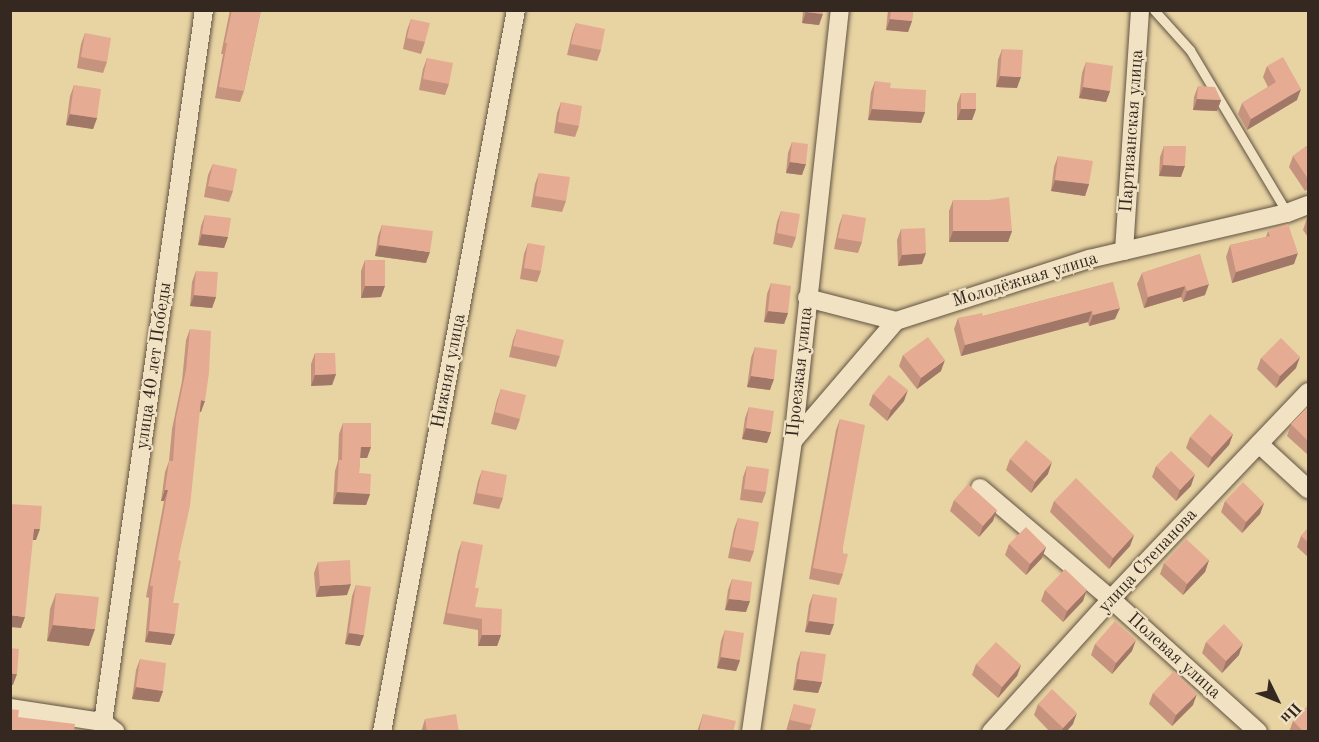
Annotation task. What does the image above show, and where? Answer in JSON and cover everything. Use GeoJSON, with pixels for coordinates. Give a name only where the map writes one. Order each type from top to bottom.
{"type":"FeatureCollection","features":[{"type":"Feature","properties":{"kind":"street","name":"улица 40 лет Победы"},"geometry":{"type":"LineString","coordinates":[[110,727],[204,10]]}},
{"type":"Feature","properties":{"kind":"street","name":"Нижняя улица"},"geometry":{"type":"LineString","coordinates":[[382,732],[516,10]]}},
{"type":"Feature","properties":{"kind":"street","name":"Проезжая улица"},"geometry":{"type":"LineString","coordinates":[[751,732],[794,441],[807,298],[840,10]]}},
{"type":"Feature","properties":{"kind":"street","name":"Партизанская улица"},"geometry":{"type":"LineString","coordinates":[[1124,250],[1140,10]]}},
{"type":"Feature","properties":{"kind":"street","name":"Молодёжная улица"},"geometry":{"type":"LineString","coordinates":[[896,321],[1089,259],[1287,213],[1308,205]]}},
{"type":"Feature","properties":{"kind":"street"},"geometry":{"type":"LineString","coordinates":[[794,441],[896,321],[807,298]]}},
{"type":"Feature","properties":{"kind":"street","name":"улица Степанова"},"geometry":{"type":"LineString","coordinates":[[991,732],[1111,599],[1308,392]]}},
{"type":"Feature","properties":{"kind":"street"},"geometry":{"type":"LineString","coordinates":[[1259,444],[1308,489]]}},
{"type":"Feature","properties":{"kind":"street","name":"Полевая улица"},"geometry":{"type":"LineString","coordinates":[[980,488],[1111,599],[1258,732]]}},
{"type":"Feature","properties":{"kind":"street"},"geometry":{"type":"LineString","coordinates":[[10,708],[110,727]]}},
{"type":"Feature","properties":{"kind":"lane"},"geometry":{"type":"LineString","coordinates":[[1154,10],[1190,50],[1287,213]]}},
{"type":"Feature","properties":{"kind":"building"},"geometry":{"type":"Polygon","coordinates":[[[232,10],[261,10],[244,91],[219,87],[232,10]]]}},
{"type":"Feature","properties":{"kind":"building"},"geometry":{"type":"Polygon","coordinates":[[[806,10],[823,10],[823,14],[806,12],[806,10]]]}},
{"type":"Feature","properties":{"kind":"building"},"geometry":{"type":"Polygon","coordinates":[[[891,10],[913,10],[912,21],[890,19],[891,10]]]}},
{"type":"Feature","properties":{"kind":"building"},"geometry":{"type":"Polygon","coordinates":[[[411,19],[430,23],[425,42],[407,38],[411,19]]]}},
{"type":"Feature","properties":{"kind":"building"},"geometry":{"type":"Polygon","coordinates":[[[576,23],[605,29],[601,50],[571,44],[576,23]]]}},
{"type":"Feature","properties":{"kind":"building"},"geometry":{"type":"Polygon","coordinates":[[[85,33],[111,38],[107,62],[81,57],[85,33]]]}},
{"type":"Feature","properties":{"kind":"building"},"geometry":{"type":"Polygon","coordinates":[[[1002,49],[1023,50],[1021,77],[1000,76],[1002,49]]]}},
{"type":"Feature","properties":{"kind":"building"},"geometry":{"type":"Polygon","coordinates":[[[1283,57],[1301,89],[1251,119],[1242,103],[1276,82],[1267,66],[1283,57]]]}},
{"type":"Feature","properties":{"kind":"building"},"geometry":{"type":"Polygon","coordinates":[[[427,58],[453,63],[449,84],[423,79],[427,58]]]}},
{"type":"Feature","properties":{"kind":"building"},"geometry":{"type":"Polygon","coordinates":[[[1086,62],[1113,66],[1110,91],[1083,87],[1086,62]]]}},
{"type":"Feature","properties":{"kind":"building"},"geometry":{"type":"Polygon","coordinates":[[[875,81],[891,83],[890,88],[926,90],[925,112],[872,109],[875,81]]]}},
{"type":"Feature","properties":{"kind":"building"},"geometry":{"type":"Polygon","coordinates":[[[74,85],[101,89],[97,118],[70,114],[74,85]]]}},
{"type":"Feature","properties":{"kind":"building"},"geometry":{"type":"Polygon","coordinates":[[[1198,86],[1215,87],[1221,100],[1197,99],[1198,86]]]}},
{"type":"Feature","properties":{"kind":"building"},"geometry":{"type":"Polygon","coordinates":[[[961,93],[976,93],[976,109],[961,109],[961,93]]]}},
{"type":"Feature","properties":{"kind":"building"},"geometry":{"type":"Polygon","coordinates":[[[561,102],[582,106],[579,126],[558,122],[561,102]]]}},
{"type":"Feature","properties":{"kind":"building"},"geometry":{"type":"Polygon","coordinates":[[[792,142],[808,144],[806,164],[790,162],[792,142]]]}},
{"type":"Feature","properties":{"kind":"building"},"geometry":{"type":"Polygon","coordinates":[[[1308,145],[1308,179],[1293,156],[1308,145]]]}},
{"type":"Feature","properties":{"kind":"building"},"geometry":{"type":"Polygon","coordinates":[[[1164,146],[1186,146],[1185,166],[1163,165],[1164,146]]]}},
{"type":"Feature","properties":{"kind":"building"},"geometry":{"type":"Polygon","coordinates":[[[1058,156],[1093,161],[1089,184],[1055,180],[1058,156]]]}},
{"type":"Feature","properties":{"kind":"building"},"geometry":{"type":"Polygon","coordinates":[[[213,164],[237,169],[233,191],[208,186],[213,164]]]}},
{"type":"Feature","properties":{"kind":"building"},"geometry":{"type":"Polygon","coordinates":[[[539,173],[570,177],[566,201],[535,196],[539,173]]]}},
{"type":"Feature","properties":{"kind":"building"},"geometry":{"type":"Polygon","coordinates":[[[1009,197],[1012,231],[953,231],[953,200],[989,200],[1009,197]]]}},
{"type":"Feature","properties":{"kind":"building"},"geometry":{"type":"Polygon","coordinates":[[[781,211],[800,214],[796,237],[777,233],[781,211]]]}},
{"type":"Feature","properties":{"kind":"building"},"geometry":{"type":"Polygon","coordinates":[[[843,214],[866,218],[862,242],[838,238],[843,214]]]}},
{"type":"Feature","properties":{"kind":"building"},"geometry":{"type":"Polygon","coordinates":[[[205,215],[231,218],[228,237],[202,234],[205,215]]]}},
{"type":"Feature","properties":{"kind":"building"},"geometry":{"type":"Polygon","coordinates":[[[1288,224],[1298,253],[1236,272],[1230,245],[1270,236],[1268,231],[1288,224]]]}},
{"type":"Feature","properties":{"kind":"building"},"geometry":{"type":"Polygon","coordinates":[[[382,225],[433,231],[430,252],[379,245],[382,225]]]}},
{"type":"Feature","properties":{"kind":"building"},"geometry":{"type":"Polygon","coordinates":[[[925,228],[926,253],[902,255],[901,229],[925,228]]]}},
{"type":"Feature","properties":{"kind":"building"},"geometry":{"type":"Polygon","coordinates":[[[528,243],[545,246],[541,271],[524,268],[528,243]]]}},
{"type":"Feature","properties":{"kind":"building"},"geometry":{"type":"Polygon","coordinates":[[[1200,254],[1209,284],[1187,291],[1185,286],[1148,297],[1142,273],[1200,254]]]}},
{"type":"Feature","properties":{"kind":"building"},"geometry":{"type":"Polygon","coordinates":[[[365,260],[385,260],[385,286],[365,286],[365,260]]]}},
{"type":"Feature","properties":{"kind":"building"},"geometry":{"type":"Polygon","coordinates":[[[196,271],[218,272],[216,297],[194,295],[196,271]]]}},
{"type":"Feature","properties":{"kind":"building"},"geometry":{"type":"Polygon","coordinates":[[[1113,282],[1120,308],[1093,315],[1092,311],[965,345],[958,318],[982,313],[983,316],[1113,282]]]}},
{"type":"Feature","properties":{"kind":"building"},"geometry":{"type":"Polygon","coordinates":[[[771,283],[791,286],[788,313],[768,311],[771,283]]]}},
{"type":"Feature","properties":{"kind":"building"},"geometry":{"type":"Polygon","coordinates":[[[190,329],[211,331],[209,373],[205,401],[201,400],[190,506],[178,560],[181,561],[173,603],[179,603],[175,634],[149,631],[153,586],[150,586],[168,490],[165,490],[169,461],[173,461],[176,418],[186,370],[190,329]]]}},
{"type":"Feature","properties":{"kind":"building"},"geometry":{"type":"Polygon","coordinates":[[[517,329],[564,340],[560,356],[513,346],[517,329]]]}},
{"type":"Feature","properties":{"kind":"building"},"geometry":{"type":"Polygon","coordinates":[[[928,337],[945,360],[921,378],[903,355],[928,337]]]}},
{"type":"Feature","properties":{"kind":"building"},"geometry":{"type":"Polygon","coordinates":[[[1281,338],[1300,357],[1280,376],[1261,358],[1281,338]]]}},
{"type":"Feature","properties":{"kind":"building"},"geometry":{"type":"Polygon","coordinates":[[[755,347],[777,350],[774,379],[751,376],[755,347]]]}},
{"type":"Feature","properties":{"kind":"building"},"geometry":{"type":"Polygon","coordinates":[[[315,353],[335,353],[336,374],[315,375],[315,353]]]}},
{"type":"Feature","properties":{"kind":"building"},"geometry":{"type":"Polygon","coordinates":[[[889,375],[908,390],[891,410],[873,394],[889,375]]]}},
{"type":"Feature","properties":{"kind":"building"},"geometry":{"type":"Polygon","coordinates":[[[501,389],[526,395],[520,419],[495,412],[501,389]]]}},
{"type":"Feature","properties":{"kind":"building"},"geometry":{"type":"Polygon","coordinates":[[[1308,406],[1308,441],[1291,424],[1308,406]]]}},
{"type":"Feature","properties":{"kind":"building"},"geometry":{"type":"Polygon","coordinates":[[[749,407],[774,411],[771,432],[746,428],[749,407]]]}},
{"type":"Feature","properties":{"kind":"building"},"geometry":{"type":"Polygon","coordinates":[[[1210,414],[1233,434],[1212,457],[1190,437],[1210,414]]]}},
{"type":"Feature","properties":{"kind":"building"},"geometry":{"type":"Polygon","coordinates":[[[840,419],[865,425],[842,553],[848,554],[843,574],[813,568],[840,419]]]}},
{"type":"Feature","properties":{"kind":"building"},"geometry":{"type":"Polygon","coordinates":[[[343,423],[371,423],[371,447],[361,447],[359,473],[371,474],[370,494],[337,492],[339,460],[342,460],[343,423]]]}},
{"type":"Feature","properties":{"kind":"building"},"geometry":{"type":"Polygon","coordinates":[[[1026,440],[1052,462],[1035,482],[1010,459],[1026,440]]]}},
{"type":"Feature","properties":{"kind":"building"},"geometry":{"type":"Polygon","coordinates":[[[1171,451],[1195,474],[1180,490],[1156,466],[1171,451]]]}},
{"type":"Feature","properties":{"kind":"building"},"geometry":{"type":"Polygon","coordinates":[[[747,466],[769,469],[766,492],[744,489],[747,466]]]}},
{"type":"Feature","properties":{"kind":"building"},"geometry":{"type":"Polygon","coordinates":[[[482,470],[507,475],[503,498],[477,493],[482,470]]]}},
{"type":"Feature","properties":{"kind":"building"},"geometry":{"type":"Polygon","coordinates":[[[1076,478],[1134,535],[1113,558],[1054,501],[1076,478]]]}},
{"type":"Feature","properties":{"kind":"building"},"geometry":{"type":"Polygon","coordinates":[[[1243,482],[1264,503],[1246,522],[1225,501],[1243,482]]]}},
{"type":"Feature","properties":{"kind":"building"},"geometry":{"type":"Polygon","coordinates":[[[968,484],[997,510],[983,526],[954,500],[968,484]]]}},
{"type":"Feature","properties":{"kind":"building"},"geometry":{"type":"Polygon","coordinates":[[[10,504],[42,506],[40,529],[34,529],[25,617],[10,615],[10,504]]]}},
{"type":"Feature","properties":{"kind":"building"},"geometry":{"type":"Polygon","coordinates":[[[738,518],[759,522],[754,551],[732,547],[738,518]]]}},
{"type":"Feature","properties":{"kind":"building"},"geometry":{"type":"Polygon","coordinates":[[[1026,527],[1046,547],[1030,564],[1009,544],[1026,527]]]}},
{"type":"Feature","properties":{"kind":"building"},"geometry":{"type":"Polygon","coordinates":[[[1308,528],[1308,542],[1301,536],[1308,528]]]}},
{"type":"Feature","properties":{"kind":"building"},"geometry":{"type":"Polygon","coordinates":[[[1186,539],[1209,560],[1187,584],[1164,563],[1186,539]]]}},
{"type":"Feature","properties":{"kind":"building"},"geometry":{"type":"Polygon","coordinates":[[[462,541],[483,545],[475,588],[479,588],[475,607],[502,609],[501,635],[482,635],[482,619],[447,613],[462,541]]]}},
{"type":"Feature","properties":{"kind":"building"},"geometry":{"type":"Polygon","coordinates":[[[350,560],[351,584],[320,586],[318,562],[350,560]]]}},
{"type":"Feature","properties":{"kind":"building"},"geometry":{"type":"Polygon","coordinates":[[[1065,569],[1087,590],[1067,611],[1045,590],[1065,569]]]}},
{"type":"Feature","properties":{"kind":"building"},"geometry":{"type":"Polygon","coordinates":[[[732,579],[752,582],[750,601],[729,599],[732,579]]]}},
{"type":"Feature","properties":{"kind":"building"},"geometry":{"type":"Polygon","coordinates":[[[356,585],[371,587],[364,635],[349,633],[356,585]]]}},
{"type":"Feature","properties":{"kind":"building"},"geometry":{"type":"Polygon","coordinates":[[[56,593],[99,597],[95,629],[53,625],[56,593]]]}},
{"type":"Feature","properties":{"kind":"building"},"geometry":{"type":"Polygon","coordinates":[[[813,594],[837,598],[834,624],[809,621],[813,594]]]}},
{"type":"Feature","properties":{"kind":"building"},"geometry":{"type":"Polygon","coordinates":[[[1115,621],[1136,640],[1116,663],[1095,644],[1115,621]]]}},
{"type":"Feature","properties":{"kind":"building"},"geometry":{"type":"Polygon","coordinates":[[[1224,624],[1243,644],[1226,661],[1206,642],[1224,624]]]}},
{"type":"Feature","properties":{"kind":"building"},"geometry":{"type":"Polygon","coordinates":[[[725,630],[744,633],[740,660],[721,657],[725,630]]]}},
{"type":"Feature","properties":{"kind":"building"},"geometry":{"type":"Polygon","coordinates":[[[996,642],[1021,665],[1002,687],[976,664],[996,642]]]}},
{"type":"Feature","properties":{"kind":"building"},"geometry":{"type":"Polygon","coordinates":[[[10,648],[19,649],[17,674],[10,673],[10,648]]]}},
{"type":"Feature","properties":{"kind":"building"},"geometry":{"type":"Polygon","coordinates":[[[801,651],[826,654],[822,682],[797,679],[801,651]]]}},
{"type":"Feature","properties":{"kind":"building"},"geometry":{"type":"Polygon","coordinates":[[[140,659],[166,663],[163,691],[136,687],[140,659]]]}},
{"type":"Feature","properties":{"kind":"building"},"geometry":{"type":"Polygon","coordinates":[[[1174,671],[1197,694],[1176,715],[1153,693],[1174,671]]]}},
{"type":"Feature","properties":{"kind":"building"},"geometry":{"type":"Polygon","coordinates":[[[1052,689],[1077,713],[1063,728],[1038,704],[1052,689]]]}},
{"type":"Feature","properties":{"kind":"building"},"geometry":{"type":"Polygon","coordinates":[[[794,704],[816,709],[812,725],[790,720],[794,704]]]}},
{"type":"Feature","properties":{"kind":"building"},"geometry":{"type":"Polygon","coordinates":[[[1308,705],[1308,732],[1304,732],[1293,721],[1308,705]]]}},
{"type":"Feature","properties":{"kind":"building"},"geometry":{"type":"Polygon","coordinates":[[[10,709],[19,710],[18,717],[75,724],[74,732],[10,732],[10,709]]]}},
{"type":"Feature","properties":{"kind":"building"},"geometry":{"type":"Polygon","coordinates":[[[456,714],[459,732],[427,732],[425,719],[456,714]]]}},
{"type":"Feature","properties":{"kind":"building"},"geometry":{"type":"Polygon","coordinates":[[[703,714],[736,721],[733,732],[699,732],[703,714]]]}}]}
